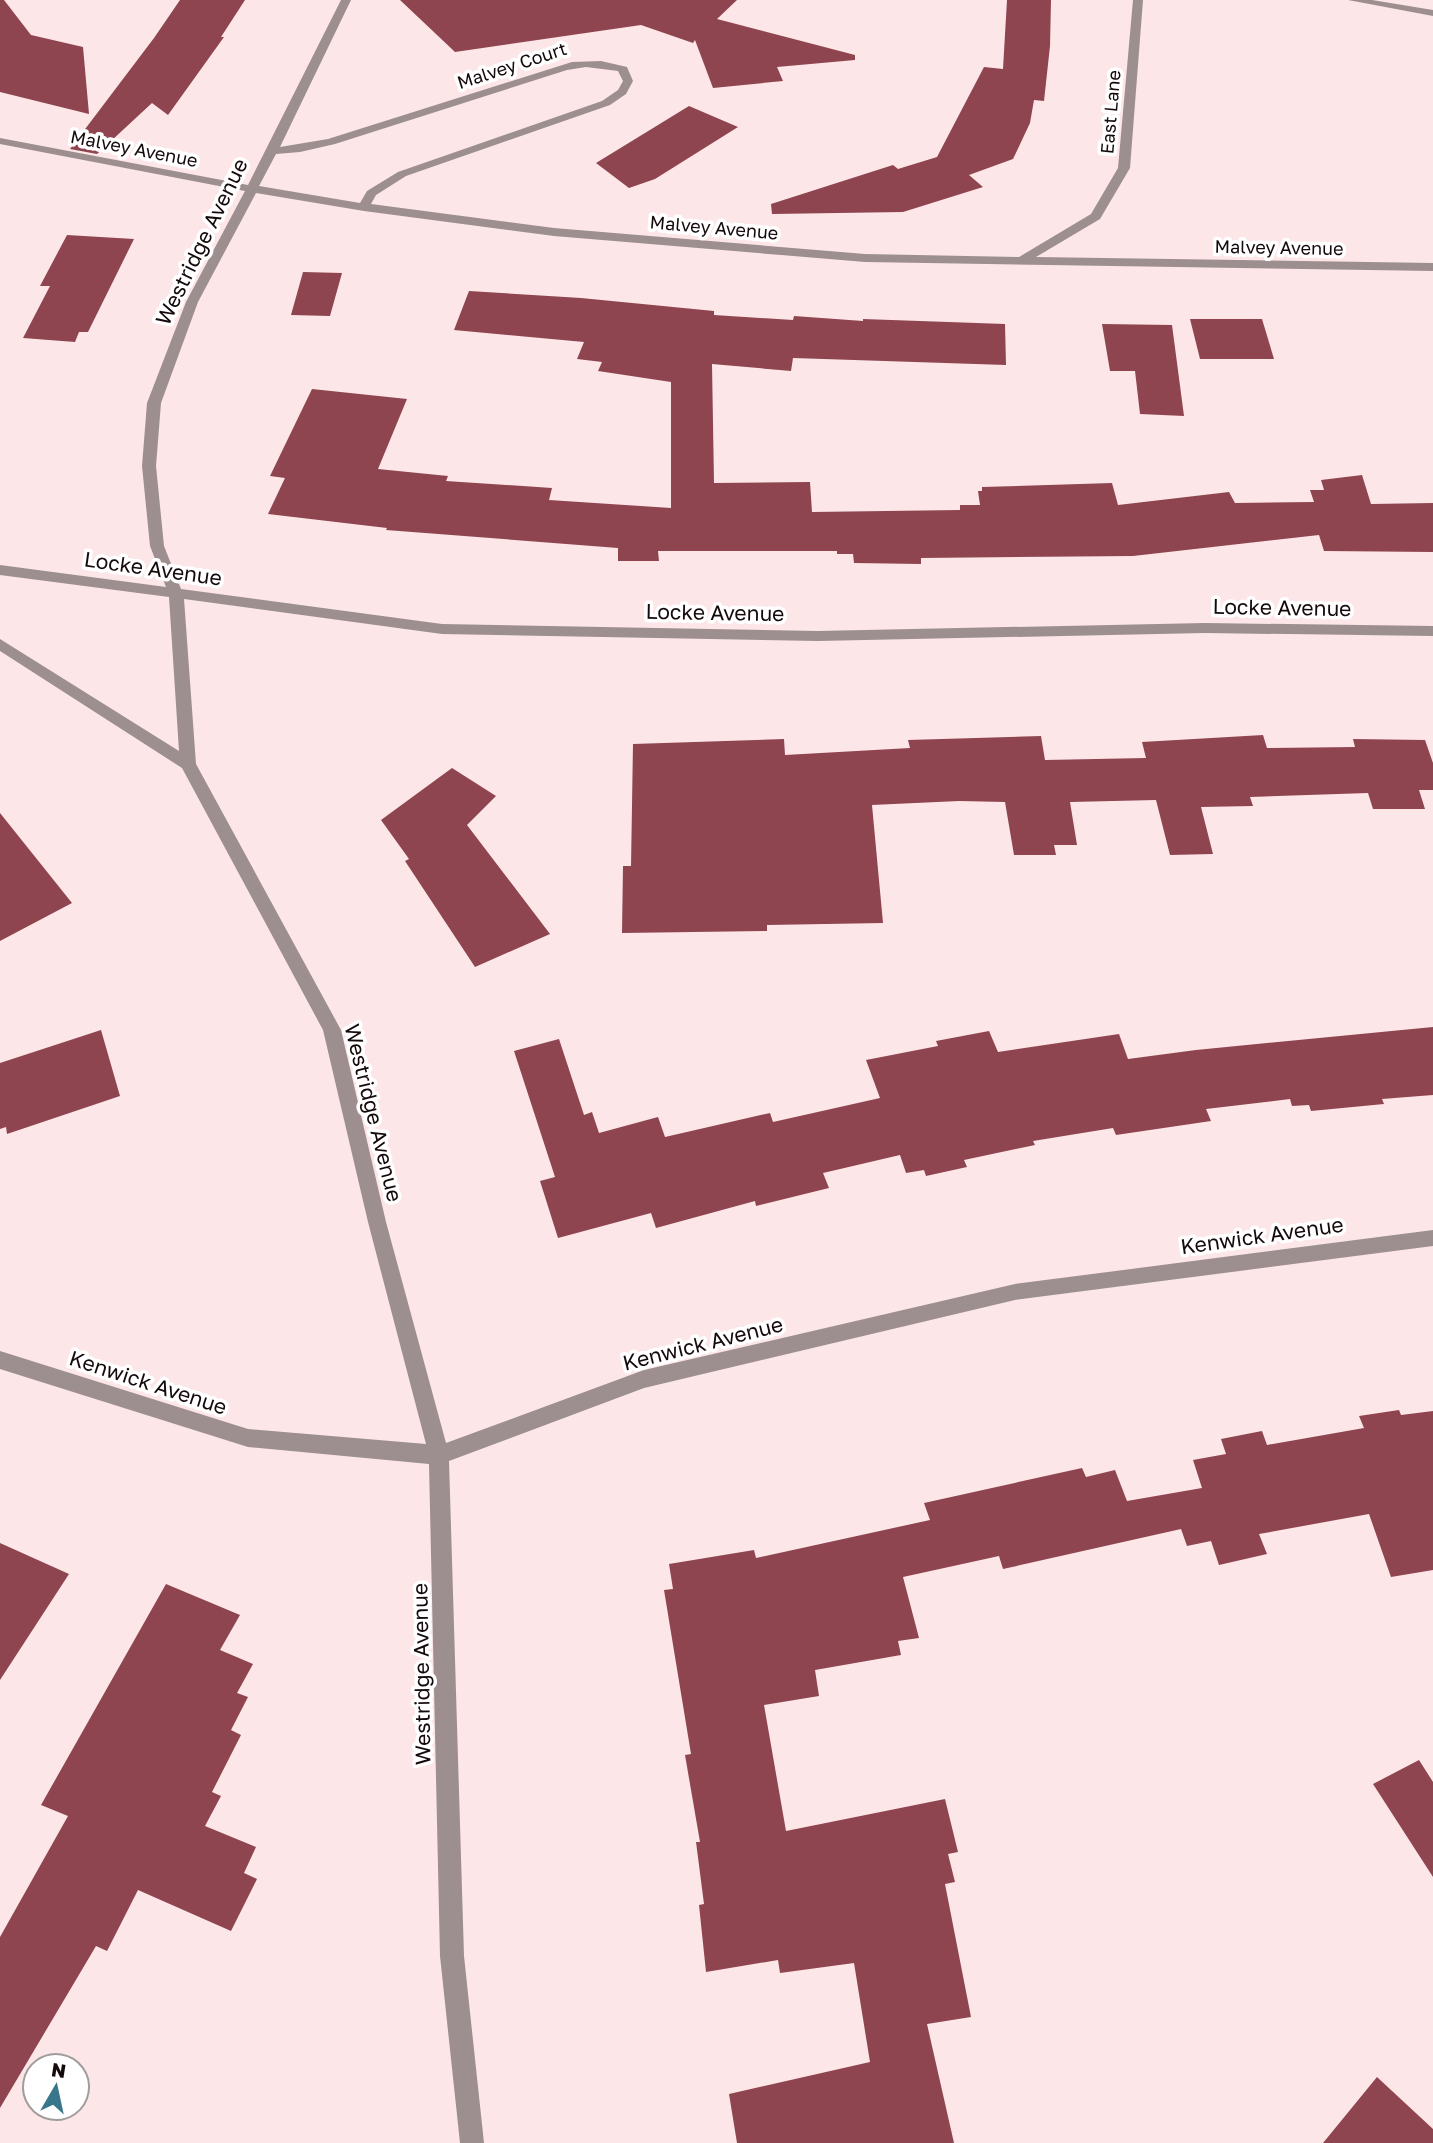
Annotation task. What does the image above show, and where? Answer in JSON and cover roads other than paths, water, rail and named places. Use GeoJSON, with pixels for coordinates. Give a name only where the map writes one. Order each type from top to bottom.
{"type":"FeatureCollection","features":[{"type":"Feature","properties":{"kind":"street","name":"Westridge Avenue"},"geometry":{"type":"LineString","coordinates":[[346,0],[272,151],[192,302],[154,404],[149,466],[157,546],[176,594],[188,764],[332,1030],[377,1222],[439,1455],[452,1956],[472,2143]]}},
{"type":"Feature","properties":{"kind":"street","name":"East Lane"},"geometry":{"type":"LineString","coordinates":[[1021,261],[1096,216],[1124,168],[1138,0]]}},
{"type":"Feature","properties":{"kind":"street"},"geometry":{"type":"LineString","coordinates":[[1353,0],[1433,13]]}},
{"type":"Feature","properties":{"kind":"street","name":"Malvey Court"},"geometry":{"type":"LineString","coordinates":[[272,151],[300,149],[331,142],[564,66],[584,62],[608,64],[624,69],[628,81],[622,92],[606,103],[402,174],[371,193],[364,207]]}},
{"type":"Feature","properties":{"kind":"street","name":"Malvey Avenue"},"geometry":{"type":"LineString","coordinates":[[0,141],[252,189],[554,232],[865,258],[1433,267]]}},
{"type":"Feature","properties":{"kind":"street","name":"Locke Avenue"},"geometry":{"type":"LineString","coordinates":[[0,570],[442,629],[818,636],[1205,628],[1433,631]]}},
{"type":"Feature","properties":{"kind":"street"},"geometry":{"type":"LineString","coordinates":[[0,644],[188,764]]}},
{"type":"Feature","properties":{"kind":"street","name":"Kenwick Avenue"},"geometry":{"type":"LineString","coordinates":[[0,1360],[248,1438],[439,1455],[644,1379],[1015,1292],[1433,1238]]}}]}
